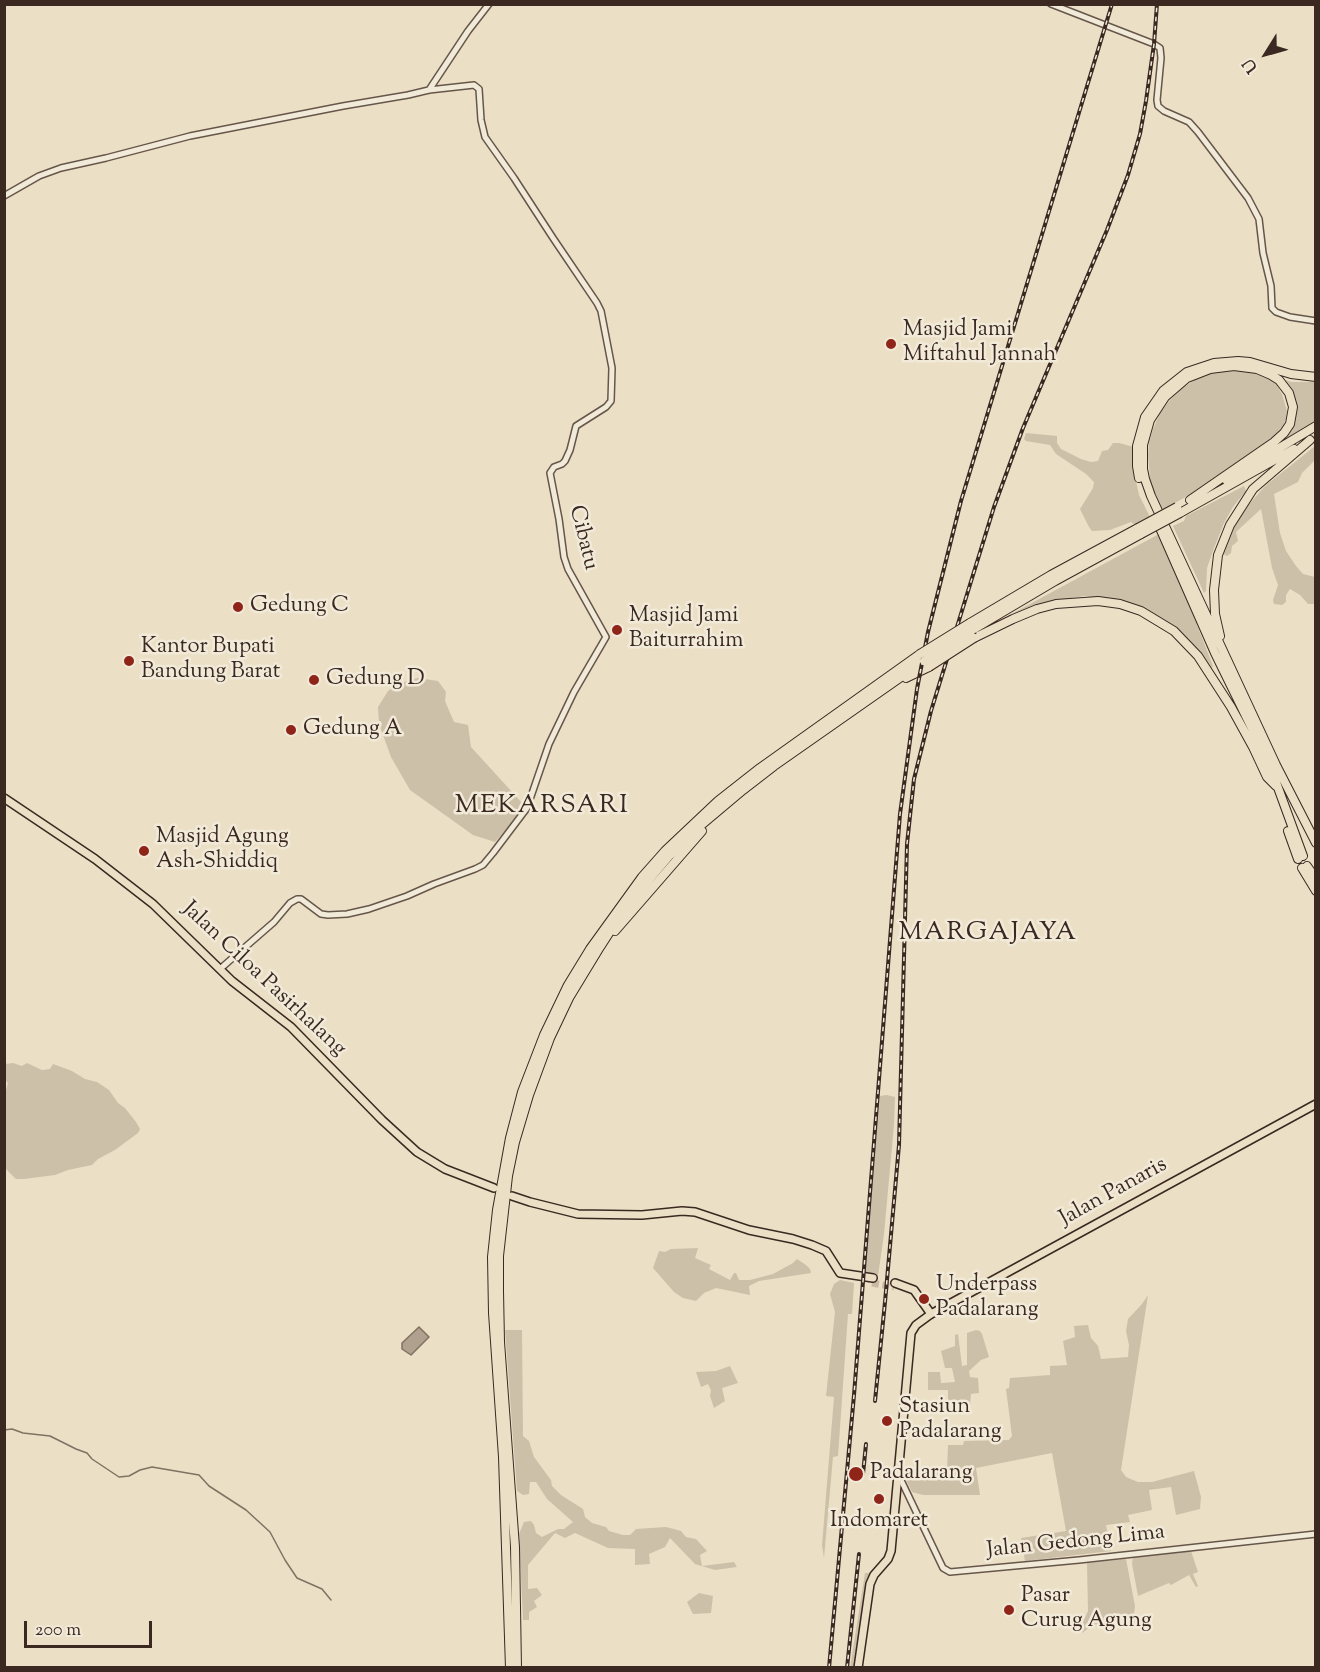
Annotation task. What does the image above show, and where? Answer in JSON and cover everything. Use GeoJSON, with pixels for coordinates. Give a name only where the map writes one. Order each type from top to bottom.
{"type":"FeatureCollection","features":[{"type":"Feature","properties":{"kind":"highway"},"geometry":{"type":"LineString","coordinates":[[1300,858],[1289,834],[1285,806],[1269,763],[1215,653],[1149,505],[1139,477],[1137,446],[1145,417],[1159,395],[1182,375],[1195,368],[1238,360],[1291,374],[1316,377]]}},
{"type":"Feature","properties":{"kind":"highway"},"geometry":{"type":"LineString","coordinates":[[1179,510],[1284,433],[1290,424],[1293,407],[1289,393],[1279,380],[1268,373],[1246,367],[1222,367],[1195,374],[1165,397],[1150,420],[1142,456],[1144,479],[1151,496],[1276,765],[1316,843]]}},
{"type":"Feature","properties":{"kind":"highway"},"geometry":{"type":"LineString","coordinates":[[1190,500],[1316,426]]}},
{"type":"Feature","properties":{"kind":"highway"},"geometry":{"type":"LineString","coordinates":[[1222,649],[1215,614],[1214,590],[1218,555],[1230,525],[1253,489],[1313,438]]}},
{"type":"Feature","properties":{"kind":"highway"},"geometry":{"type":"LineString","coordinates":[[517,1668],[515,1547],[498,1291],[503,1212],[515,1142],[536,1076],[550,1038],[569,999],[600,946],[618,919],[670,855],[699,827],[774,766],[972,626],[1051,575],[1140,531],[1313,438]]}},
{"type":"Feature","properties":{"kind":"highway"},"geometry":{"type":"LineString","coordinates":[[510,1668],[503,1457],[493,1313],[492,1257],[501,1182],[522,1092],[544,1035],[568,985],[590,949],[642,877],[665,851],[718,801],[760,768],[924,661],[1013,619],[1056,604],[1098,601],[1128,606],[1141,610],[1174,631],[1198,656],[1231,707],[1267,777],[1279,789]]}},
{"type":"Feature","properties":{"kind":"highway"},"geometry":{"type":"LineString","coordinates":[[1316,879],[1305,867],[1316,891]]}},
{"type":"Feature","properties":{"kind":"main road","name":"Jalan Ciloa Pasirhalang"},"geometry":{"type":"LineString","coordinates":[[4,798],[144,896],[220,969],[291,1027],[382,1120],[417,1152],[445,1169],[494,1188]]}},
{"type":"Feature","properties":{"kind":"main road","name":"Jalan Panaris"},"geometry":{"type":"LineString","coordinates":[[858,1668],[870,1584],[891,1551],[911,1333],[916,1325],[931,1314],[1316,1104]]}},
{"type":"Feature","properties":{"kind":"main road"},"geometry":{"type":"LineString","coordinates":[[512,1196],[578,1214],[642,1215],[695,1212],[749,1230],[792,1239],[822,1249],[829,1255],[840,1273],[872,1281]]}},
{"type":"Feature","properties":{"kind":"main road"},"geometry":{"type":"LineString","coordinates":[[895,1285],[921,1300],[931,1314]]}},
{"type":"Feature","properties":{"kind":"street"},"geometry":{"type":"LineString","coordinates":[[4,196],[39,176],[69,166],[218,129],[429,90],[489,4]]}},
{"type":"Feature","properties":{"kind":"street"},"geometry":{"type":"LineString","coordinates":[[1051,4],[1158,46],[1161,52],[1157,100],[1160,108],[1189,122],[1198,132],[1244,190],[1259,219],[1263,253],[1271,286],[1272,308],[1290,317],[1316,321]]}},
{"type":"Feature","properties":{"kind":"street","name":"Cibatu"},"geometry":{"type":"LineString","coordinates":[[220,969],[297,899],[321,914],[347,914],[407,896],[483,865],[527,808],[549,744],[574,692],[606,637],[568,569],[550,473],[554,467],[565,461],[576,426],[606,407],[611,400],[612,368],[601,311],[485,137],[478,89],[474,85],[429,90]]}},
{"type":"Feature","properties":{"kind":"street","name":"Jalan Gedong Lima"},"geometry":{"type":"LineString","coordinates":[[899,1476],[943,1568],[950,1572],[1316,1534]]}},
{"type":"Feature","properties":{"kind":"shaded area"},"geometry":{"type":"Polygon","coordinates":[[[1242,369],[1268,378],[1276,384],[1287,411],[1283,426],[1272,439],[1204,487],[1162,510],[1150,479],[1148,455],[1149,443],[1159,415],[1181,389],[1201,376],[1225,370],[1242,369]]]}},
{"type":"Feature","properties":{"kind":"shaded area"},"geometry":{"type":"Polygon","coordinates":[[[1282,379],[1292,382],[1315,382],[1315,422],[1291,439],[1286,436],[1294,417],[1282,379]]]}},
{"type":"Feature","properties":{"kind":"shaded area"},"geometry":{"type":"Polygon","coordinates":[[[1026,433],[1057,436],[1057,443],[1061,449],[1091,462],[1098,461],[1102,451],[1108,450],[1113,443],[1134,447],[1134,472],[1139,495],[1150,517],[1135,525],[1131,522],[1110,530],[1092,531],[1080,509],[1093,488],[1094,482],[1056,454],[1050,445],[1026,441],[1024,439],[1026,433]]]}},
{"type":"Feature","properties":{"kind":"shaded area"},"geometry":{"type":"Polygon","coordinates":[[[1315,446],[1315,460],[1302,473],[1298,482],[1274,494],[1280,533],[1286,551],[1303,574],[1315,577],[1315,604],[1308,604],[1290,589],[1286,595],[1286,602],[1282,605],[1274,604],[1273,600],[1278,585],[1272,568],[1261,509],[1236,532],[1238,541],[1232,546],[1231,553],[1227,556],[1223,554],[1229,535],[1245,509],[1265,486],[1315,446]]]}},
{"type":"Feature","properties":{"kind":"shaded area"},"geometry":{"type":"Polygon","coordinates":[[[1244,486],[1246,491],[1224,523],[1214,548],[1207,568],[1204,593],[1173,526],[1184,521],[1186,516],[1244,486]]]}},
{"type":"Feature","properties":{"kind":"shaded area"},"geometry":{"type":"Polygon","coordinates":[[[1159,534],[1196,617],[1212,668],[1188,639],[1165,621],[1146,609],[1127,602],[1085,596],[1059,600],[996,625],[995,623],[1159,534]]]}},
{"type":"Feature","properties":{"kind":"shaded area"},"geometry":{"type":"Polygon","coordinates":[[[418,678],[438,681],[446,692],[445,701],[454,722],[468,725],[471,747],[524,805],[517,817],[495,842],[473,835],[410,790],[391,757],[379,724],[378,707],[388,691],[397,684],[418,678]]]}},
{"type":"Feature","properties":{"kind":"shaded area"},"geometry":{"type":"Polygon","coordinates":[[[13,1063],[22,1066],[27,1063],[42,1070],[50,1069],[53,1064],[97,1082],[109,1090],[118,1103],[125,1108],[140,1129],[138,1133],[92,1165],[55,1175],[16,1179],[4,1167],[4,1109],[8,1083],[5,1080],[5,1064],[13,1063]]]}},
{"type":"Feature","properties":{"kind":"shaded area"},"geometry":{"type":"Polygon","coordinates":[[[880,1096],[895,1097],[894,1125],[878,1276],[864,1272],[880,1096]]]}},
{"type":"Feature","properties":{"kind":"shaded area"},"geometry":{"type":"Polygon","coordinates":[[[698,1248],[695,1258],[711,1265],[709,1269],[730,1280],[734,1273],[739,1280],[750,1280],[773,1274],[797,1259],[810,1269],[811,1273],[759,1281],[749,1286],[750,1295],[716,1288],[704,1293],[696,1301],[683,1298],[674,1292],[653,1268],[659,1251],[698,1248]]]}},
{"type":"Feature","properties":{"kind":"shaded area"},"geometry":{"type":"Polygon","coordinates":[[[840,1280],[854,1283],[852,1314],[848,1314],[838,1456],[833,1457],[824,1558],[822,1545],[834,1397],[826,1396],[835,1312],[830,1294],[834,1284],[840,1280]]]}},
{"type":"Feature","properties":{"kind":"shaded area"},"geometry":{"type":"Polygon","coordinates":[[[1148,1295],[1121,1470],[1126,1477],[1138,1482],[1152,1482],[1194,1471],[1201,1497],[1200,1509],[1176,1515],[1171,1487],[1149,1490],[1152,1510],[1128,1515],[1130,1522],[1106,1525],[1111,1551],[1025,1561],[1021,1538],[1066,1531],[1052,1453],[976,1468],[980,1495],[923,1495],[912,1492],[904,1471],[947,1471],[948,1445],[963,1445],[964,1441],[1009,1440],[1012,1436],[1006,1389],[1009,1388],[1010,1378],[1050,1375],[1050,1366],[1067,1365],[1063,1341],[1075,1337],[1074,1326],[1088,1325],[1091,1338],[1098,1346],[1101,1359],[1128,1357],[1129,1345],[1126,1331],[1128,1319],[1148,1295]]]}},
{"type":"Feature","properties":{"kind":"shaded area"},"geometry":{"type":"Polygon","coordinates":[[[419,1327],[429,1337],[411,1355],[402,1349],[402,1343],[419,1327]]]}},
{"type":"Feature","properties":{"kind":"shaded area"},"geometry":{"type":"Polygon","coordinates":[[[505,1330],[522,1330],[523,1436],[529,1441],[534,1457],[551,1480],[552,1486],[561,1495],[583,1509],[585,1517],[592,1523],[606,1527],[609,1531],[630,1535],[636,1529],[666,1527],[674,1529],[681,1531],[686,1537],[696,1539],[707,1551],[700,1555],[702,1566],[734,1562],[737,1567],[715,1570],[695,1564],[670,1538],[665,1547],[649,1554],[650,1564],[635,1565],[635,1549],[608,1548],[575,1533],[565,1538],[555,1533],[528,1565],[528,1589],[537,1588],[542,1595],[534,1601],[537,1607],[529,1612],[529,1620],[523,1620],[519,1534],[524,1522],[531,1521],[536,1533],[542,1537],[558,1529],[564,1529],[573,1522],[547,1499],[536,1482],[530,1482],[529,1494],[523,1495],[517,1491],[505,1330]]]}},
{"type":"Feature","properties":{"kind":"shaded area"},"geometry":{"type":"Polygon","coordinates":[[[976,1330],[982,1334],[989,1357],[981,1360],[969,1371],[970,1377],[978,1378],[979,1393],[971,1394],[970,1405],[956,1406],[956,1409],[942,1409],[942,1401],[948,1400],[948,1390],[928,1390],[928,1372],[940,1372],[941,1383],[955,1382],[952,1368],[945,1368],[941,1351],[955,1346],[955,1335],[958,1334],[962,1366],[967,1365],[967,1333],[976,1330]]]}},
{"type":"Feature","properties":{"kind":"shaded area"},"geometry":{"type":"Polygon","coordinates":[[[730,1366],[738,1383],[722,1388],[725,1401],[714,1408],[708,1384],[701,1387],[696,1372],[716,1371],[730,1366]]]}},
{"type":"Feature","properties":{"kind":"shaded area"},"geometry":{"type":"Polygon","coordinates":[[[1190,1548],[1198,1572],[1193,1574],[1198,1586],[1196,1587],[1189,1575],[1171,1585],[1169,1583],[1138,1596],[1132,1564],[1133,1556],[1190,1548]]]}},
{"type":"Feature","properties":{"kind":"shaded area"},"geometry":{"type":"Polygon","coordinates":[[[1126,1559],[1135,1606],[1135,1624],[1122,1627],[1115,1621],[1093,1625],[1082,1633],[1083,1622],[1088,1611],[1087,1563],[1126,1559]]]}},
{"type":"Feature","properties":{"kind":"shaded area"},"geometry":{"type":"Polygon","coordinates":[[[865,1573],[870,1573],[855,1667],[850,1668],[865,1573]]]}},
{"type":"Feature","properties":{"kind":"shaded area"},"geometry":{"type":"Polygon","coordinates":[[[699,1593],[713,1596],[711,1613],[693,1614],[687,1602],[699,1593]]]}},
{"type":"Feature","properties":{"kind":"waterway"},"geometry":{"type":"LineString","coordinates":[[4,1430],[12,1429],[23,1433],[50,1436],[87,1453],[119,1477],[129,1476],[152,1467],[199,1475],[209,1486],[246,1510],[270,1532],[297,1578],[322,1589],[331,1600]]}},
{"type":"Feature","properties":{"kind":"tunnel"},"geometry":{"type":"LineString","coordinates":[[872,1283],[894,1287]]}},
{"type":"Feature","properties":{"kind":"railway"},"geometry":{"type":"LineString","coordinates":[[829,1668],[854,1395],[900,814],[917,689],[928,632],[961,501],[1112,4]]}},
{"type":"Feature","properties":{"kind":"railway"},"geometry":{"type":"LineString","coordinates":[[875,1401],[899,1145],[907,844],[914,779],[931,711],[994,507],[1023,428],[1128,175],[1140,134],[1146,101],[1157,4]]}},
{"type":"Feature","properties":{"kind":"railway"},"geometry":{"type":"LineString","coordinates":[[863,1474],[866,1444]]}},
{"type":"Feature","properties":{"kind":"railway"},"geometry":{"type":"LineString","coordinates":[[847,1668],[859,1554]]}},
{"type":"Feature","properties":{"kind":"place","name":"Masjid Jami Miftahul Jannah"},"geometry":{"type":"Point","coordinates":[891,344]}},
{"type":"Feature","properties":{"kind":"place","name":"Gedung C"},"geometry":{"type":"Point","coordinates":[238,607]}},
{"type":"Feature","properties":{"kind":"place","name":"Masjid Jami Baiturrahim"},"geometry":{"type":"Point","coordinates":[617,630]}},
{"type":"Feature","properties":{"kind":"place","name":"Kantor Bupati Bandung Barat"},"geometry":{"type":"Point","coordinates":[129,661]}},
{"type":"Feature","properties":{"kind":"place","name":"Gedung D"},"geometry":{"type":"Point","coordinates":[314,680]}},
{"type":"Feature","properties":{"kind":"place","name":"Gedung A"},"geometry":{"type":"Point","coordinates":[291,730]}},
{"type":"Feature","properties":{"kind":"place","name":"Masjid Agung Ash-Shiddiq"},"geometry":{"type":"Point","coordinates":[144,851]}},
{"type":"Feature","properties":{"kind":"place","name":"Underpass Padalarang"},"geometry":{"type":"Point","coordinates":[924,1299]}},
{"type":"Feature","properties":{"kind":"place","name":"Stasiun Padalarang"},"geometry":{"type":"Point","coordinates":[887,1421]}},
{"type":"Feature","properties":{"kind":"place","name":"Padalarang"},"geometry":{"type":"Point","coordinates":[856,1474]}},
{"type":"Feature","properties":{"kind":"place","name":"Indomaret"},"geometry":{"type":"Point","coordinates":[879,1499]}},
{"type":"Feature","properties":{"kind":"place","name":"Pasar Curug Agung"},"geometry":{"type":"Point","coordinates":[1009,1610]}},
{"type":"Feature","properties":{"kind":"district","name":"MEKARSARI"},"geometry":{"type":"Point","coordinates":[542,808]}},
{"type":"Feature","properties":{"kind":"district","name":"MARGAJAYA"},"geometry":{"type":"Point","coordinates":[988,935]}}]}
